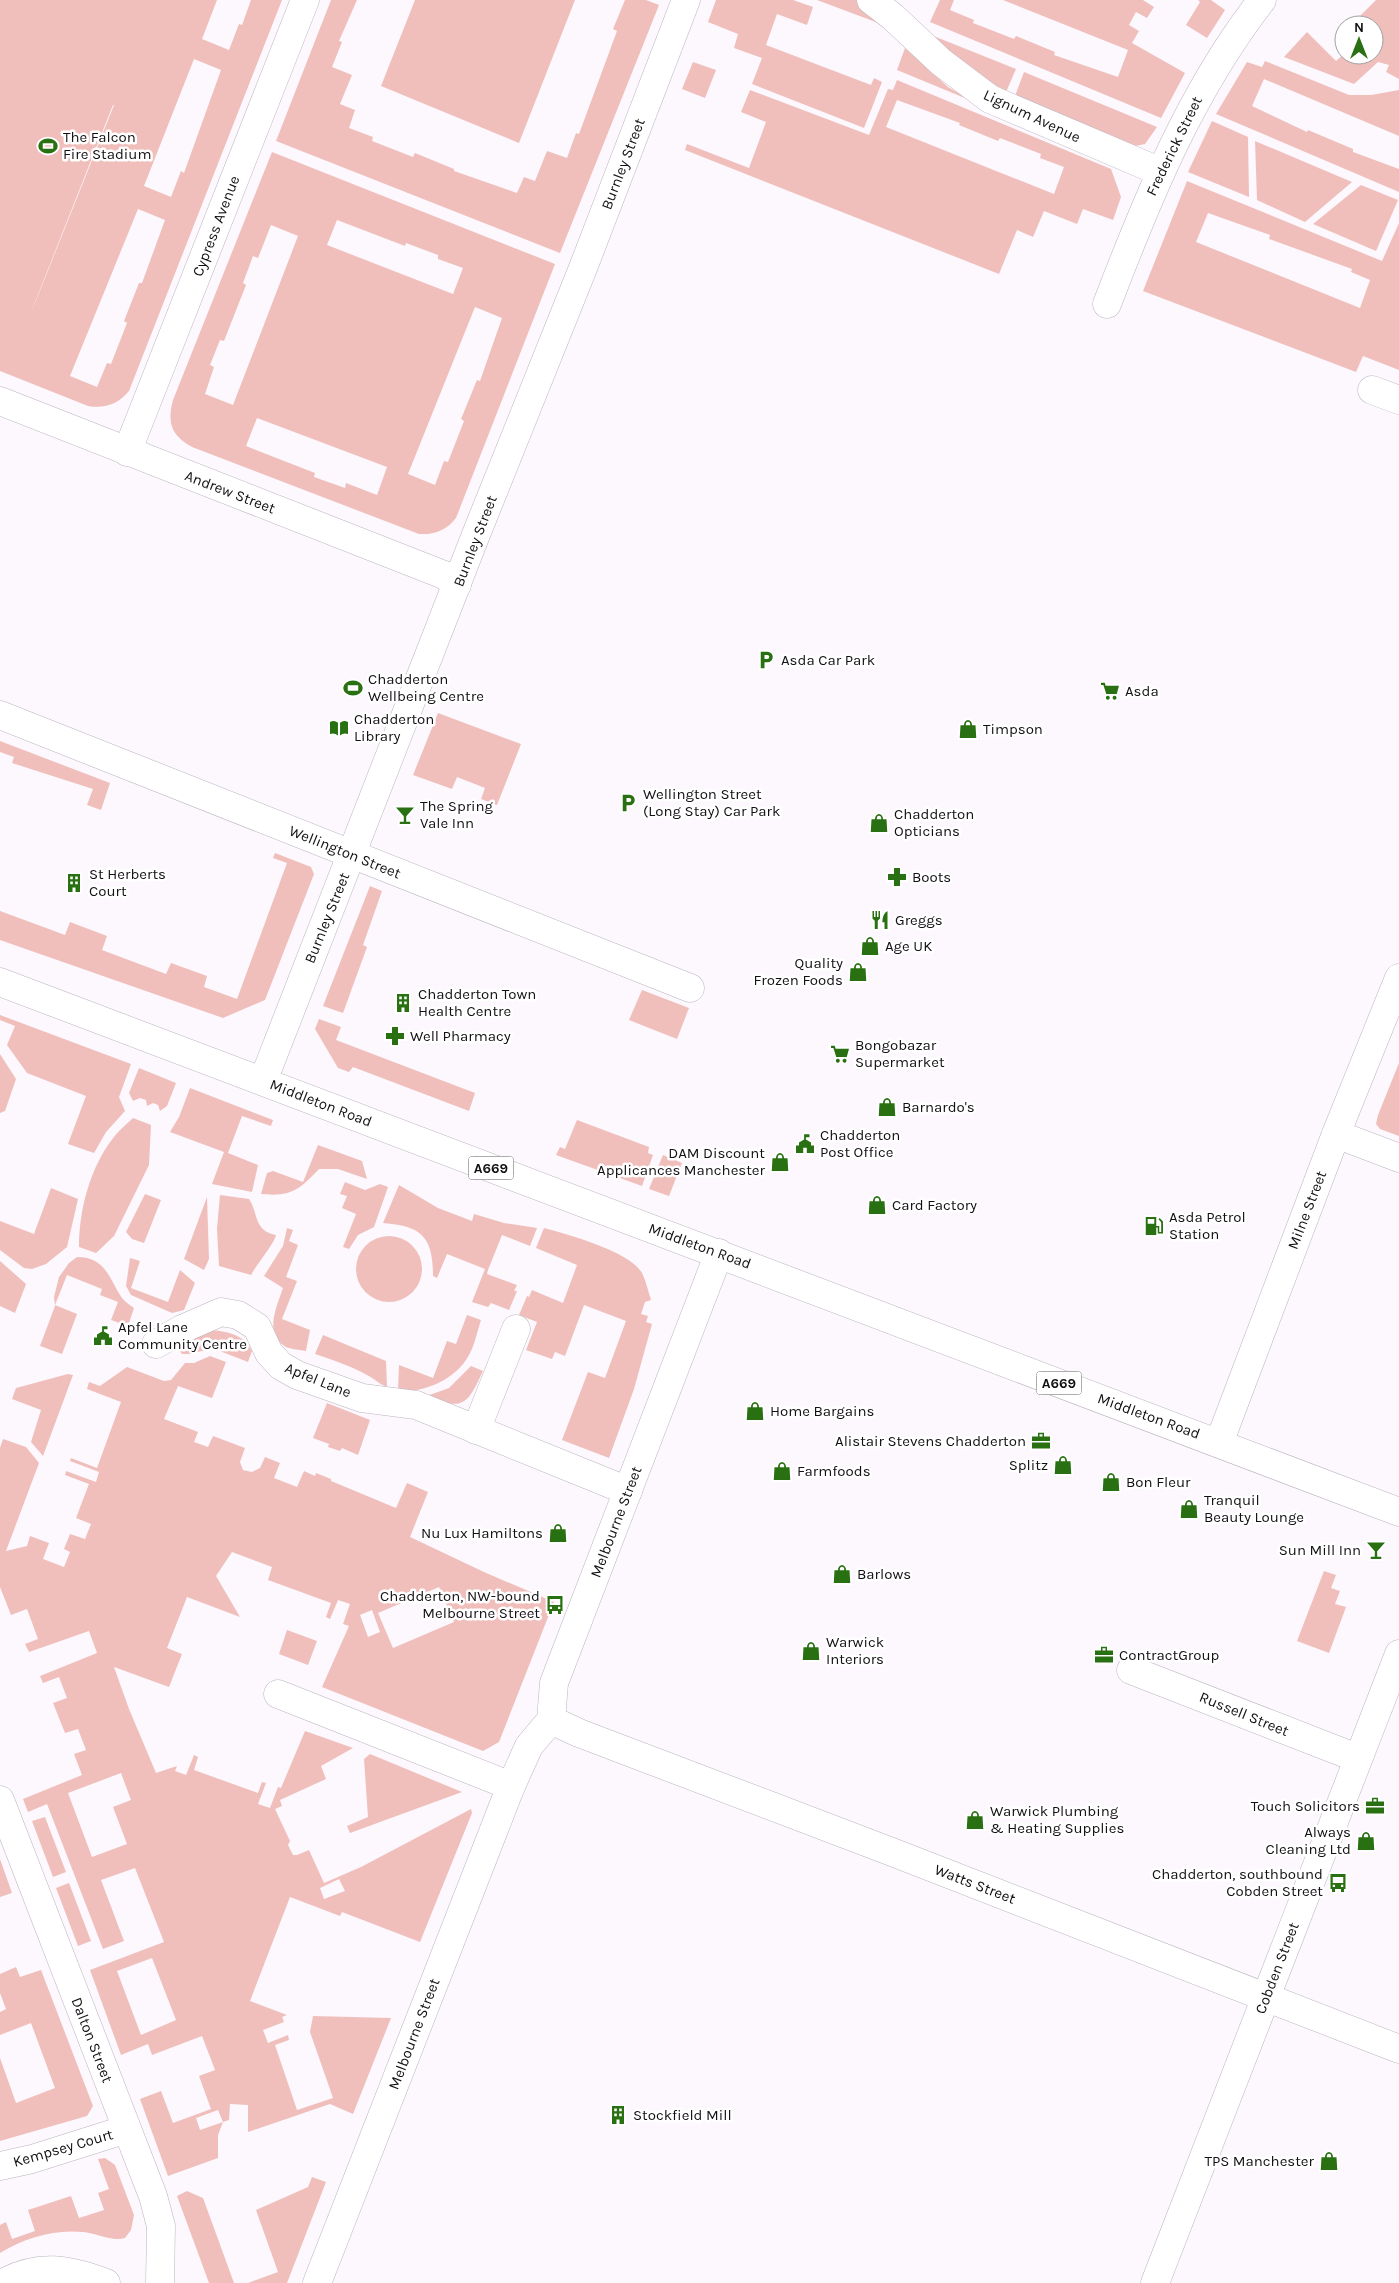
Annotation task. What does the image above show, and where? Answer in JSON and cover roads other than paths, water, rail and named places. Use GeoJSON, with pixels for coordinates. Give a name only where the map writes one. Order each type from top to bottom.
{"type":"FeatureCollection","features":[{"type":"Feature","properties":{"kind":"street","name":"Cypress Avenue"},"geometry":{"type":"LineString","coordinates":[[127,452],[305,0]]}},
{"type":"Feature","properties":{"kind":"street","name":"Burnley Street"},"geometry":{"type":"LineString","coordinates":[[263,1081],[457,585],[584,268],[686,0]]}},
{"type":"Feature","properties":{"kind":"street","name":"Lignum Avenue"},"geometry":{"type":"LineString","coordinates":[[871,0],[940,62],[990,99],[1161,172]]}},
{"type":"Feature","properties":{"kind":"street","name":"Frederick Street"},"geometry":{"type":"LineString","coordinates":[[1107,304],[1138,223],[1205,83],[1231,40],[1262,0]]}},
{"type":"Feature","properties":{"kind":"street"},"geometry":{"type":"LineString","coordinates":[[1372,390],[1399,400]]}},
{"type":"Feature","properties":{"kind":"street","name":"Andrew Street"},"geometry":{"type":"LineString","coordinates":[[0,401],[444,575],[457,585]]}},
{"type":"Feature","properties":{"kind":"street","name":"Wellington Street"},"geometry":{"type":"LineString","coordinates":[[0,716],[690,988]]}},
{"type":"Feature","properties":{"kind":"street","name":"Milne Street"},"geometry":{"type":"LineString","coordinates":[[1219,1443],[1336,1134],[1399,978]]}},
{"type":"Feature","properties":{"kind":"street","name":"Middleton Road"},"geometry":{"type":"LineString","coordinates":[[0,982],[1399,1512]]}},
{"type":"Feature","properties":{"kind":"street"},"geometry":{"type":"LineString","coordinates":[[1336,1134],[1399,1158]]}},
{"type":"Feature","properties":{"kind":"street","name":"Melbourne Street"},"geometry":{"type":"LineString","coordinates":[[317,2283],[511,1786],[529,1746],[551,1720],[554,1683],[719,1253]]}},
{"type":"Feature","properties":{"kind":"street","name":"Apfel Lane"},"geometry":{"type":"LineString","coordinates":[[156,1344],[182,1329],[221,1312],[238,1315],[257,1327],[269,1353],[281,1366],[297,1375],[362,1398],[416,1406],[628,1491]]}},
{"type":"Feature","properties":{"kind":"street"},"geometry":{"type":"LineString","coordinates":[[476,1430],[516,1329]]}},
{"type":"Feature","properties":{"kind":"street","name":"Cobden Street"},"geometry":{"type":"LineString","coordinates":[[1155,2283],[1357,1758],[1399,1654]]}},
{"type":"Feature","properties":{"kind":"street","name":"Russell Street"},"geometry":{"type":"LineString","coordinates":[[1131,1670],[1357,1758]]}},
{"type":"Feature","properties":{"kind":"street"},"geometry":{"type":"LineString","coordinates":[[278,1694],[511,1786]]}},
{"type":"Feature","properties":{"kind":"street","name":"Watts Street"},"geometry":{"type":"LineString","coordinates":[[551,1720],[579,1733],[1399,2049]]}},
{"type":"Feature","properties":{"kind":"street","name":"Dalton Street"},"geometry":{"type":"LineString","coordinates":[[0,1800],[153,2196],[161,2226],[160,2283]]}},
{"type":"Feature","properties":{"kind":"street","name":"Kempsey Court"},"geometry":{"type":"LineString","coordinates":[[0,2166],[32,2159],[127,2129]]}},
{"type":"Feature","properties":{"kind":"street"},"geometry":{"type":"LineString","coordinates":[[3,2283],[29,2271],[48,2269],[84,2274],[106,2283]]}},
{"type":"Feature","properties":{"kind":"place","name":"The Falcon Fire Stadium"},"geometry":{"type":"Point","coordinates":[48,146]}},
{"type":"Feature","properties":{"kind":"place","name":"Asda Car Park"},"geometry":{"type":"Point","coordinates":[766,660]}},
{"type":"Feature","properties":{"kind":"place","name":"Chadderton Wellbeing Centre"},"geometry":{"type":"Point","coordinates":[353,688]}},
{"type":"Feature","properties":{"kind":"place","name":"Asda"},"geometry":{"type":"Point","coordinates":[1110,691]}},
{"type":"Feature","properties":{"kind":"place","name":"Chadderton Library"},"geometry":{"type":"Point","coordinates":[339,728]}},
{"type":"Feature","properties":{"kind":"place","name":"Timpson"},"geometry":{"type":"Point","coordinates":[968,729]}},
{"type":"Feature","properties":{"kind":"place","name":"Wellington Street (Long Stay) Car Park"},"geometry":{"type":"Point","coordinates":[628,803]}},
{"type":"Feature","properties":{"kind":"place","name":"The Spring Vale Inn"},"geometry":{"type":"Point","coordinates":[405,815]}},
{"type":"Feature","properties":{"kind":"place","name":"Chadderton Opticians"},"geometry":{"type":"Point","coordinates":[879,823]}},
{"type":"Feature","properties":{"kind":"place","name":"Boots"},"geometry":{"type":"Point","coordinates":[897,877]}},
{"type":"Feature","properties":{"kind":"place","name":"St Herberts Court"},"geometry":{"type":"Point","coordinates":[74,883]}},
{"type":"Feature","properties":{"kind":"place","name":"Greggs"},"geometry":{"type":"Point","coordinates":[880,920]}},
{"type":"Feature","properties":{"kind":"place","name":"Age UK"},"geometry":{"type":"Point","coordinates":[870,946]}},
{"type":"Feature","properties":{"kind":"place","name":"Quality Frozen Foods"},"geometry":{"type":"Point","coordinates":[858,972]}},
{"type":"Feature","properties":{"kind":"place","name":"Chadderton Town Health Centre"},"geometry":{"type":"Point","coordinates":[403,1003]}},
{"type":"Feature","properties":{"kind":"place","name":"Well Pharmacy"},"geometry":{"type":"Point","coordinates":[395,1036]}},
{"type":"Feature","properties":{"kind":"place","name":"Bongobazar Supermarket"},"geometry":{"type":"Point","coordinates":[840,1054]}},
{"type":"Feature","properties":{"kind":"place","name":"Barnardo's"},"geometry":{"type":"Point","coordinates":[887,1107]}},
{"type":"Feature","properties":{"kind":"place","name":"Chadderton Post Office"},"geometry":{"type":"Point","coordinates":[805,1144]}},
{"type":"Feature","properties":{"kind":"place","name":"DAM Discount Applicances Manchester"},"geometry":{"type":"Point","coordinates":[780,1162]}},
{"type":"Feature","properties":{"kind":"place","name":"Card Factory"},"geometry":{"type":"Point","coordinates":[877,1205]}},
{"type":"Feature","properties":{"kind":"place","name":"Asda Petrol Station"},"geometry":{"type":"Point","coordinates":[1154,1226]}},
{"type":"Feature","properties":{"kind":"place","name":"Apfel Lane Community Centre"},"geometry":{"type":"Point","coordinates":[103,1336]}},
{"type":"Feature","properties":{"kind":"place","name":"Home Bargains"},"geometry":{"type":"Point","coordinates":[755,1411]}},
{"type":"Feature","properties":{"kind":"place","name":"Alistair Stevens Chadderton"},"geometry":{"type":"Point","coordinates":[1041,1441]}},
{"type":"Feature","properties":{"kind":"place","name":"Splitz"},"geometry":{"type":"Point","coordinates":[1063,1465]}},
{"type":"Feature","properties":{"kind":"place","name":"Farmfoods"},"geometry":{"type":"Point","coordinates":[782,1471]}},
{"type":"Feature","properties":{"kind":"place","name":"Bon Fleur"},"geometry":{"type":"Point","coordinates":[1111,1482]}},
{"type":"Feature","properties":{"kind":"place","name":"Tranquil Beauty Lounge"},"geometry":{"type":"Point","coordinates":[1189,1509]}},
{"type":"Feature","properties":{"kind":"place","name":"Nu Lux Hamiltons"},"geometry":{"type":"Point","coordinates":[558,1533]}},
{"type":"Feature","properties":{"kind":"place","name":"Sun Mill Inn"},"geometry":{"type":"Point","coordinates":[1376,1550]}},
{"type":"Feature","properties":{"kind":"place","name":"Barlows"},"geometry":{"type":"Point","coordinates":[842,1574]}},
{"type":"Feature","properties":{"kind":"place","name":"Chadderton, NW-bound Melbourne Street"},"geometry":{"type":"Point","coordinates":[555,1605]}},
{"type":"Feature","properties":{"kind":"place","name":"Warwick Interiors"},"geometry":{"type":"Point","coordinates":[811,1651]}},
{"type":"Feature","properties":{"kind":"place","name":"ContractGroup"},"geometry":{"type":"Point","coordinates":[1104,1655]}},
{"type":"Feature","properties":{"kind":"place","name":"Touch Solicitors"},"geometry":{"type":"Point","coordinates":[1375,1806]}},
{"type":"Feature","properties":{"kind":"place","name":"Warwick Plumbing & Heating Supplies"},"geometry":{"type":"Point","coordinates":[975,1820]}},
{"type":"Feature","properties":{"kind":"place","name":"Always Cleaning Ltd"},"geometry":{"type":"Point","coordinates":[1366,1841]}},
{"type":"Feature","properties":{"kind":"place","name":"Chadderton, southbound Cobden Street"},"geometry":{"type":"Point","coordinates":[1338,1883]}},
{"type":"Feature","properties":{"kind":"place","name":"Stockfield Mill"},"geometry":{"type":"Point","coordinates":[618,2115]}},
{"type":"Feature","properties":{"kind":"place","name":"TPS Manchester"},"geometry":{"type":"Point","coordinates":[1329,2161]}}]}
